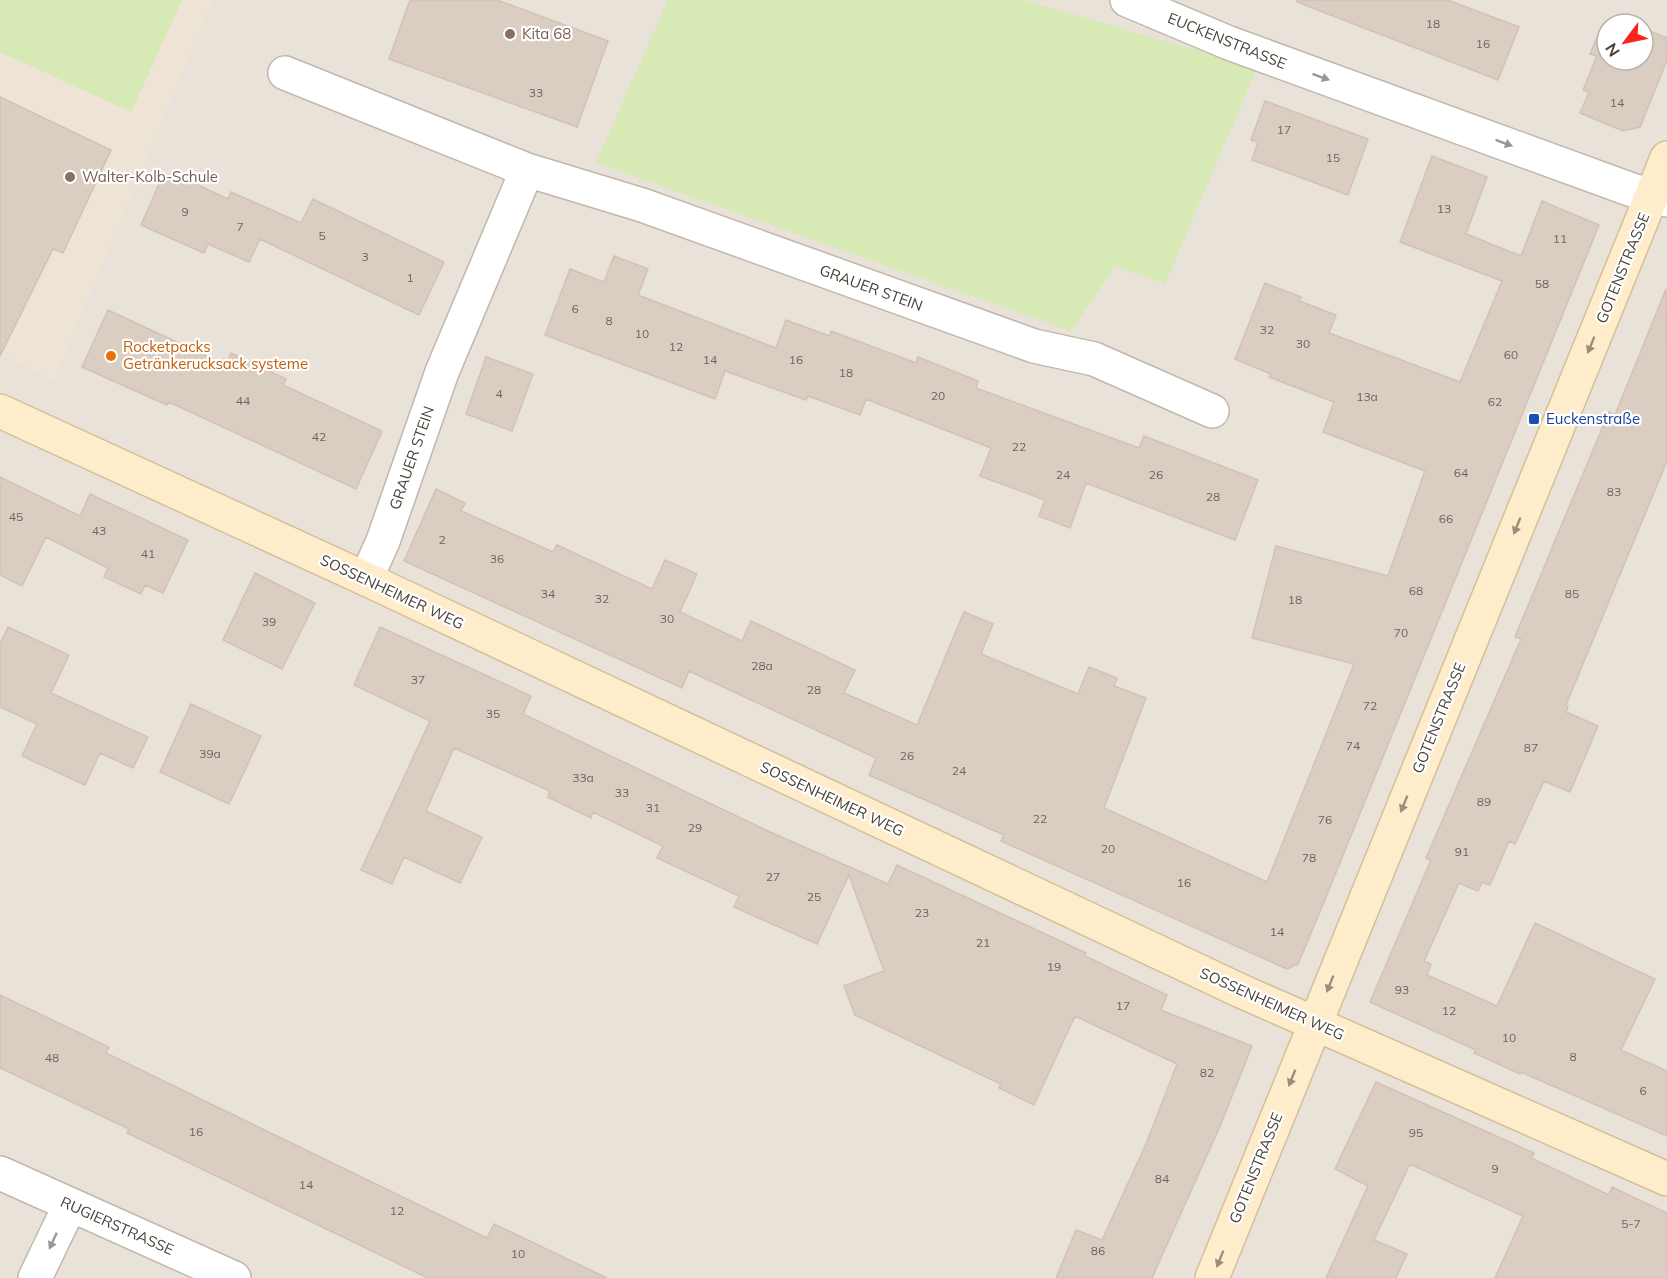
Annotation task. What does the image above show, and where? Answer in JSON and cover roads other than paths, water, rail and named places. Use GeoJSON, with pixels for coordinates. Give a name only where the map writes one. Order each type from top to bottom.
{"type":"FeatureCollection","features":[{"type":"Feature","properties":{"kind":"street","name":"EUCKENSTRASSE"},"geometry":{"type":"LineString","coordinates":[[1127,0],[1228,43],[1632,190],[1660,197]]}},
{"type":"Feature","properties":{"kind":"street","name":"GRAUER STEIN"},"geometry":{"type":"LineString","coordinates":[[285,73],[526,170],[642,206],[1034,346],[1094,359],[1212,411]]}},
{"type":"Feature","properties":{"kind":"street","name":"GOTENSTRASSE"},"geometry":{"type":"LineString","coordinates":[[1212,1278],[1314,1024],[1660,197],[1667,158]]}},
{"type":"Feature","properties":{"kind":"street","name":"GRAUER STEIN"},"geometry":{"type":"LineString","coordinates":[[366,579],[383,541],[442,372],[526,170]]}},
{"type":"Feature","properties":{"kind":"street","name":"SOSSENHEIMER WEG"},"geometry":{"type":"LineString","coordinates":[[0,411],[366,579],[1314,1024],[1667,1179]]}},
{"type":"Feature","properties":{"kind":"street","name":"RUGIERSTRASSE"},"geometry":{"type":"LineString","coordinates":[[0,1173],[234,1278]]}},
{"type":"Feature","properties":{"kind":"street"},"geometry":{"type":"LineString","coordinates":[[35,1278],[70,1205]]}},
{"type":"Feature","properties":{"kind":"place","name":"Kita 68"},"geometry":{"type":"Point","coordinates":[510,34]}},
{"type":"Feature","properties":{"kind":"place","name":"Walter-Kolb-Schule"},"geometry":{"type":"Point","coordinates":[70,177]}},
{"type":"Feature","properties":{"kind":"place","name":"Rocketpacks Getränkerucksack systeme"},"geometry":{"type":"Point","coordinates":[111,356]}},
{"type":"Feature","properties":{"kind":"place","name":"Euckenstraße"},"geometry":{"type":"Point","coordinates":[1534,419]}}]}
